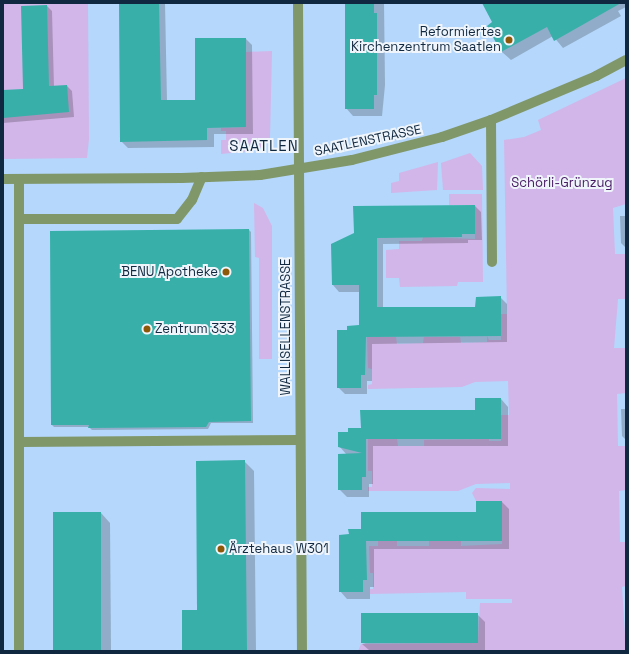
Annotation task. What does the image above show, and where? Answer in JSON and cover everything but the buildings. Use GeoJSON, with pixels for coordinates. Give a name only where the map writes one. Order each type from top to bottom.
{"type":"FeatureCollection","features":[{"type":"Feature","properties":{"kind":"street","name":"WALLISELLENSTRASSE"},"geometry":{"type":"LineString","coordinates":[[298,3],[302,651]]}},
{"type":"Feature","properties":{"kind":"street","name":"SAATLENSTRASSE"},"geometry":{"type":"LineString","coordinates":[[3,179],[260,175],[385,153],[442,137],[491,120],[596,76],[626,60]]}},
{"type":"Feature","properties":{"kind":"street"},"geometry":{"type":"LineString","coordinates":[[491,120],[492,262]]}},
{"type":"Feature","properties":{"kind":"street"},"geometry":{"type":"LineString","coordinates":[[19,219],[177,219],[192,200],[202,177]]}},
{"type":"Feature","properties":{"kind":"street"},"geometry":{"type":"LineString","coordinates":[[19,179],[19,651]]}},
{"type":"Feature","properties":{"kind":"street"},"geometry":{"type":"LineString","coordinates":[[20,442],[300,440]]}},
{"type":"Feature","properties":{"kind":"green space"},"geometry":{"type":"Polygon","coordinates":[[[3,3],[88,3],[89,139],[87,158],[3,159],[3,3]]]}},
{"type":"Feature","properties":{"kind":"green space"},"geometry":{"type":"Polygon","coordinates":[[[272,51],[270,139],[259,149],[221,154],[221,140],[226,140],[226,131],[221,131],[221,128],[246,127],[246,52],[272,51]]]}},
{"type":"Feature","properties":{"kind":"green space","name":"Schörli-Grünzug"},"geometry":{"type":"Polygon","coordinates":[[[626,78],[626,204],[613,208],[615,254],[626,254],[626,299],[618,299],[614,348],[626,348],[626,393],[617,394],[618,446],[626,446],[626,490],[619,491],[620,542],[626,542],[626,586],[622,587],[626,651],[358,651],[361,644],[478,643],[480,603],[512,603],[512,599],[466,599],[466,592],[370,594],[370,589],[373,589],[373,573],[370,573],[369,546],[378,546],[378,541],[397,541],[397,546],[429,546],[429,541],[461,541],[461,546],[502,544],[502,501],[476,501],[472,493],[476,488],[510,489],[510,483],[476,484],[458,491],[368,491],[368,487],[372,487],[372,471],[368,471],[368,439],[397,439],[398,446],[424,446],[424,440],[489,439],[489,441],[501,441],[501,415],[509,415],[508,381],[475,382],[462,387],[368,389],[368,385],[372,384],[372,369],[368,368],[367,337],[396,337],[397,344],[423,343],[424,337],[460,337],[461,343],[487,342],[487,336],[489,340],[501,340],[501,314],[507,314],[504,140],[524,137],[541,130],[538,120],[626,78]]]}},
{"type":"Feature","properties":{"kind":"green space"},"geometry":{"type":"Polygon","coordinates":[[[470,153],[482,166],[483,190],[443,190],[441,163],[470,153]]]}},
{"type":"Feature","properties":{"kind":"green space"},"geometry":{"type":"Polygon","coordinates":[[[438,162],[437,190],[391,193],[391,183],[399,181],[399,173],[438,162]]]}},
{"type":"Feature","properties":{"kind":"green space"},"geometry":{"type":"Polygon","coordinates":[[[449,194],[482,194],[483,282],[458,282],[457,286],[400,287],[399,278],[386,278],[386,250],[399,249],[399,241],[422,241],[423,237],[475,239],[475,205],[449,205],[449,194]]]}},
{"type":"Feature","properties":{"kind":"green space"},"geometry":{"type":"Polygon","coordinates":[[[254,203],[263,208],[272,226],[272,359],[259,359],[259,258],[255,257],[254,203]]]}},
{"type":"Feature","properties":{"kind":"place","name":"Reformiertes Kirchenzentrum Saatlen"},"geometry":{"type":"Point","coordinates":[509,40]}},
{"type":"Feature","properties":{"kind":"place","name":"BENU Apotheke"},"geometry":{"type":"Point","coordinates":[226,272]}},
{"type":"Feature","properties":{"kind":"place","name":"Zentrum 333"},"geometry":{"type":"Point","coordinates":[147,329]}},
{"type":"Feature","properties":{"kind":"place","name":"Ärztehaus W301"},"geometry":{"type":"Point","coordinates":[221,549]}},
{"type":"Feature","properties":{"kind":"district","name":"SAATLEN"},"geometry":{"type":"Point","coordinates":[264,146]}}]}
